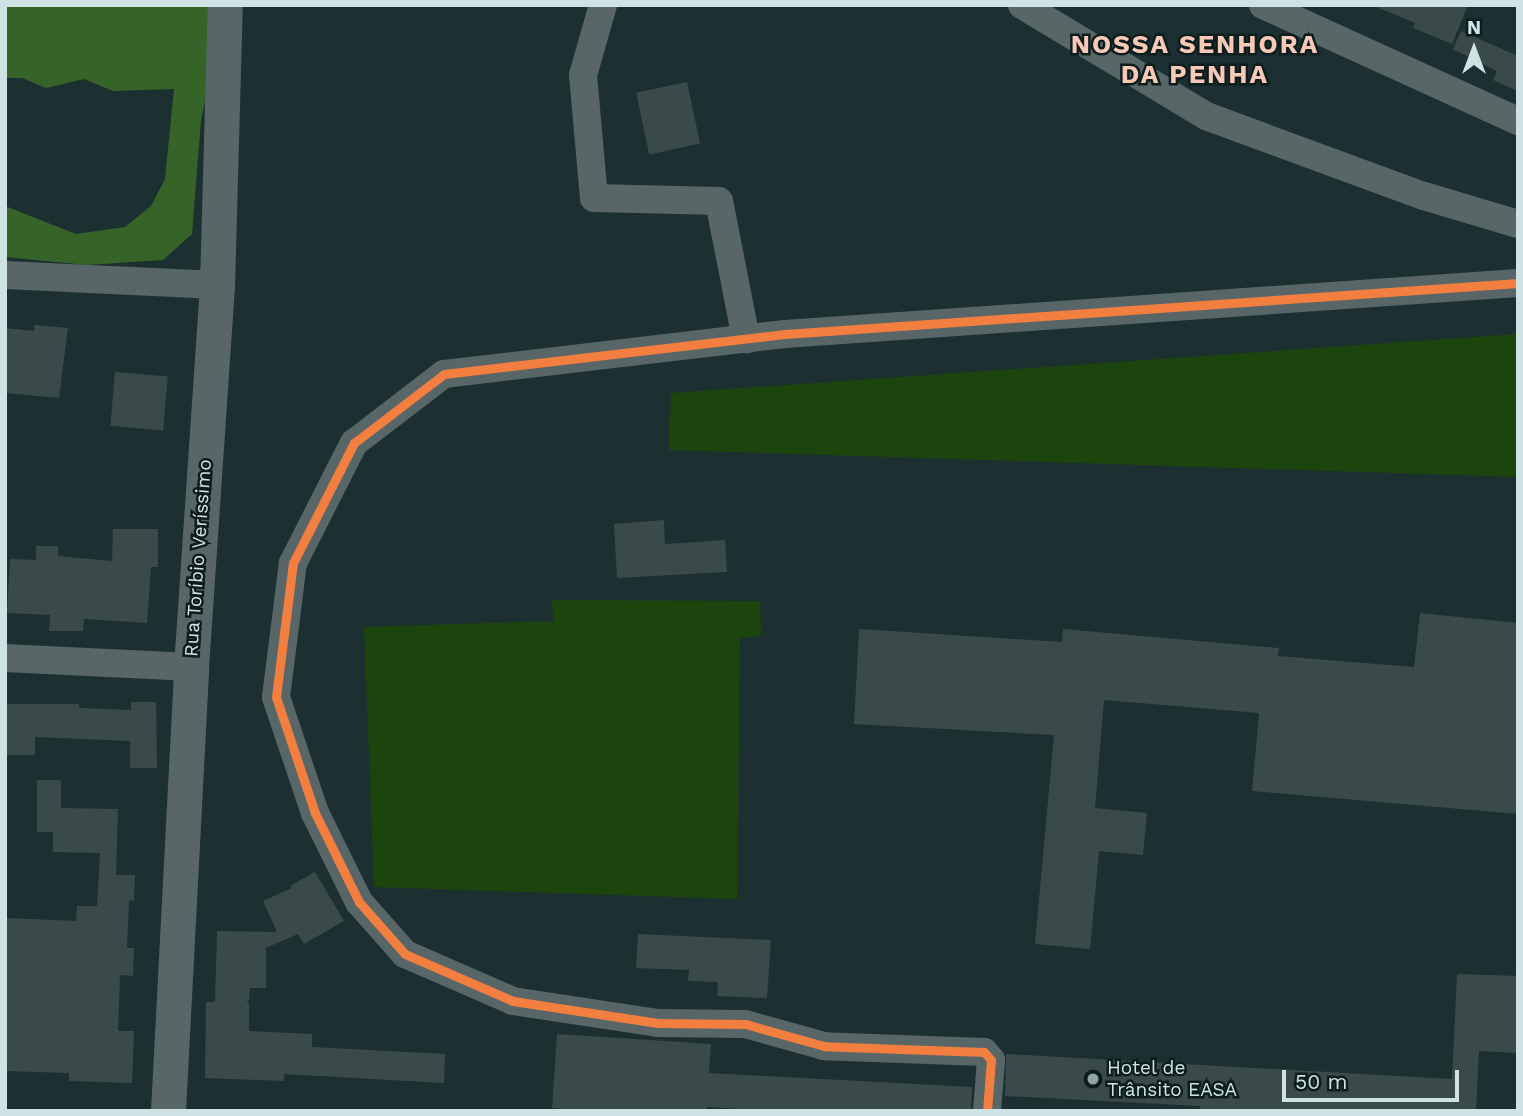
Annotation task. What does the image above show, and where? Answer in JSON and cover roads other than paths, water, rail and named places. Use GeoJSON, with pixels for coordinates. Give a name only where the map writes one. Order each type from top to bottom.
{"type":"FeatureCollection","features":[{"type":"Feature","properties":{"kind":"street","name":"Rua Toríbio Veríssimo"},"geometry":{"type":"LineString","coordinates":[[168,1111],[191,667],[217,285],[225,5]]}},
{"type":"Feature","properties":{"kind":"street"},"geometry":{"type":"LineString","coordinates":[[603,5],[583,75],[594,198],[719,201],[746,339]]}},
{"type":"Feature","properties":{"kind":"street"},"geometry":{"type":"LineString","coordinates":[[1022,5],[1206,116],[1424,196],[1518,224]]}},
{"type":"Feature","properties":{"kind":"street"},"geometry":{"type":"LineString","coordinates":[[1263,5],[1518,121]]}},
{"type":"Feature","properties":{"kind":"street"},"geometry":{"type":"LineString","coordinates":[[5,275],[217,285]]}},
{"type":"Feature","properties":{"kind":"street"},"geometry":{"type":"LineString","coordinates":[[987,1111],[991,1060],[984,1052],[824,1046],[745,1024],[658,1023],[513,1000],[405,954],[359,902],[315,813],[276,697],[293,563],[354,443],[444,374],[746,339],[1518,283]]}},
{"type":"Feature","properties":{"kind":"street"},"geometry":{"type":"LineString","coordinates":[[5,658],[191,667]]}},
{"type":"Feature","properties":{"kind":"place","name":"Hotel de Trânsito EASA"},"geometry":{"type":"Point","coordinates":[1093,1079]}},
{"type":"Feature","properties":{"kind":"district","name":"NOSSA SENHORA DA PENHA"},"geometry":{"type":"Point","coordinates":[1195,60]}}]}
